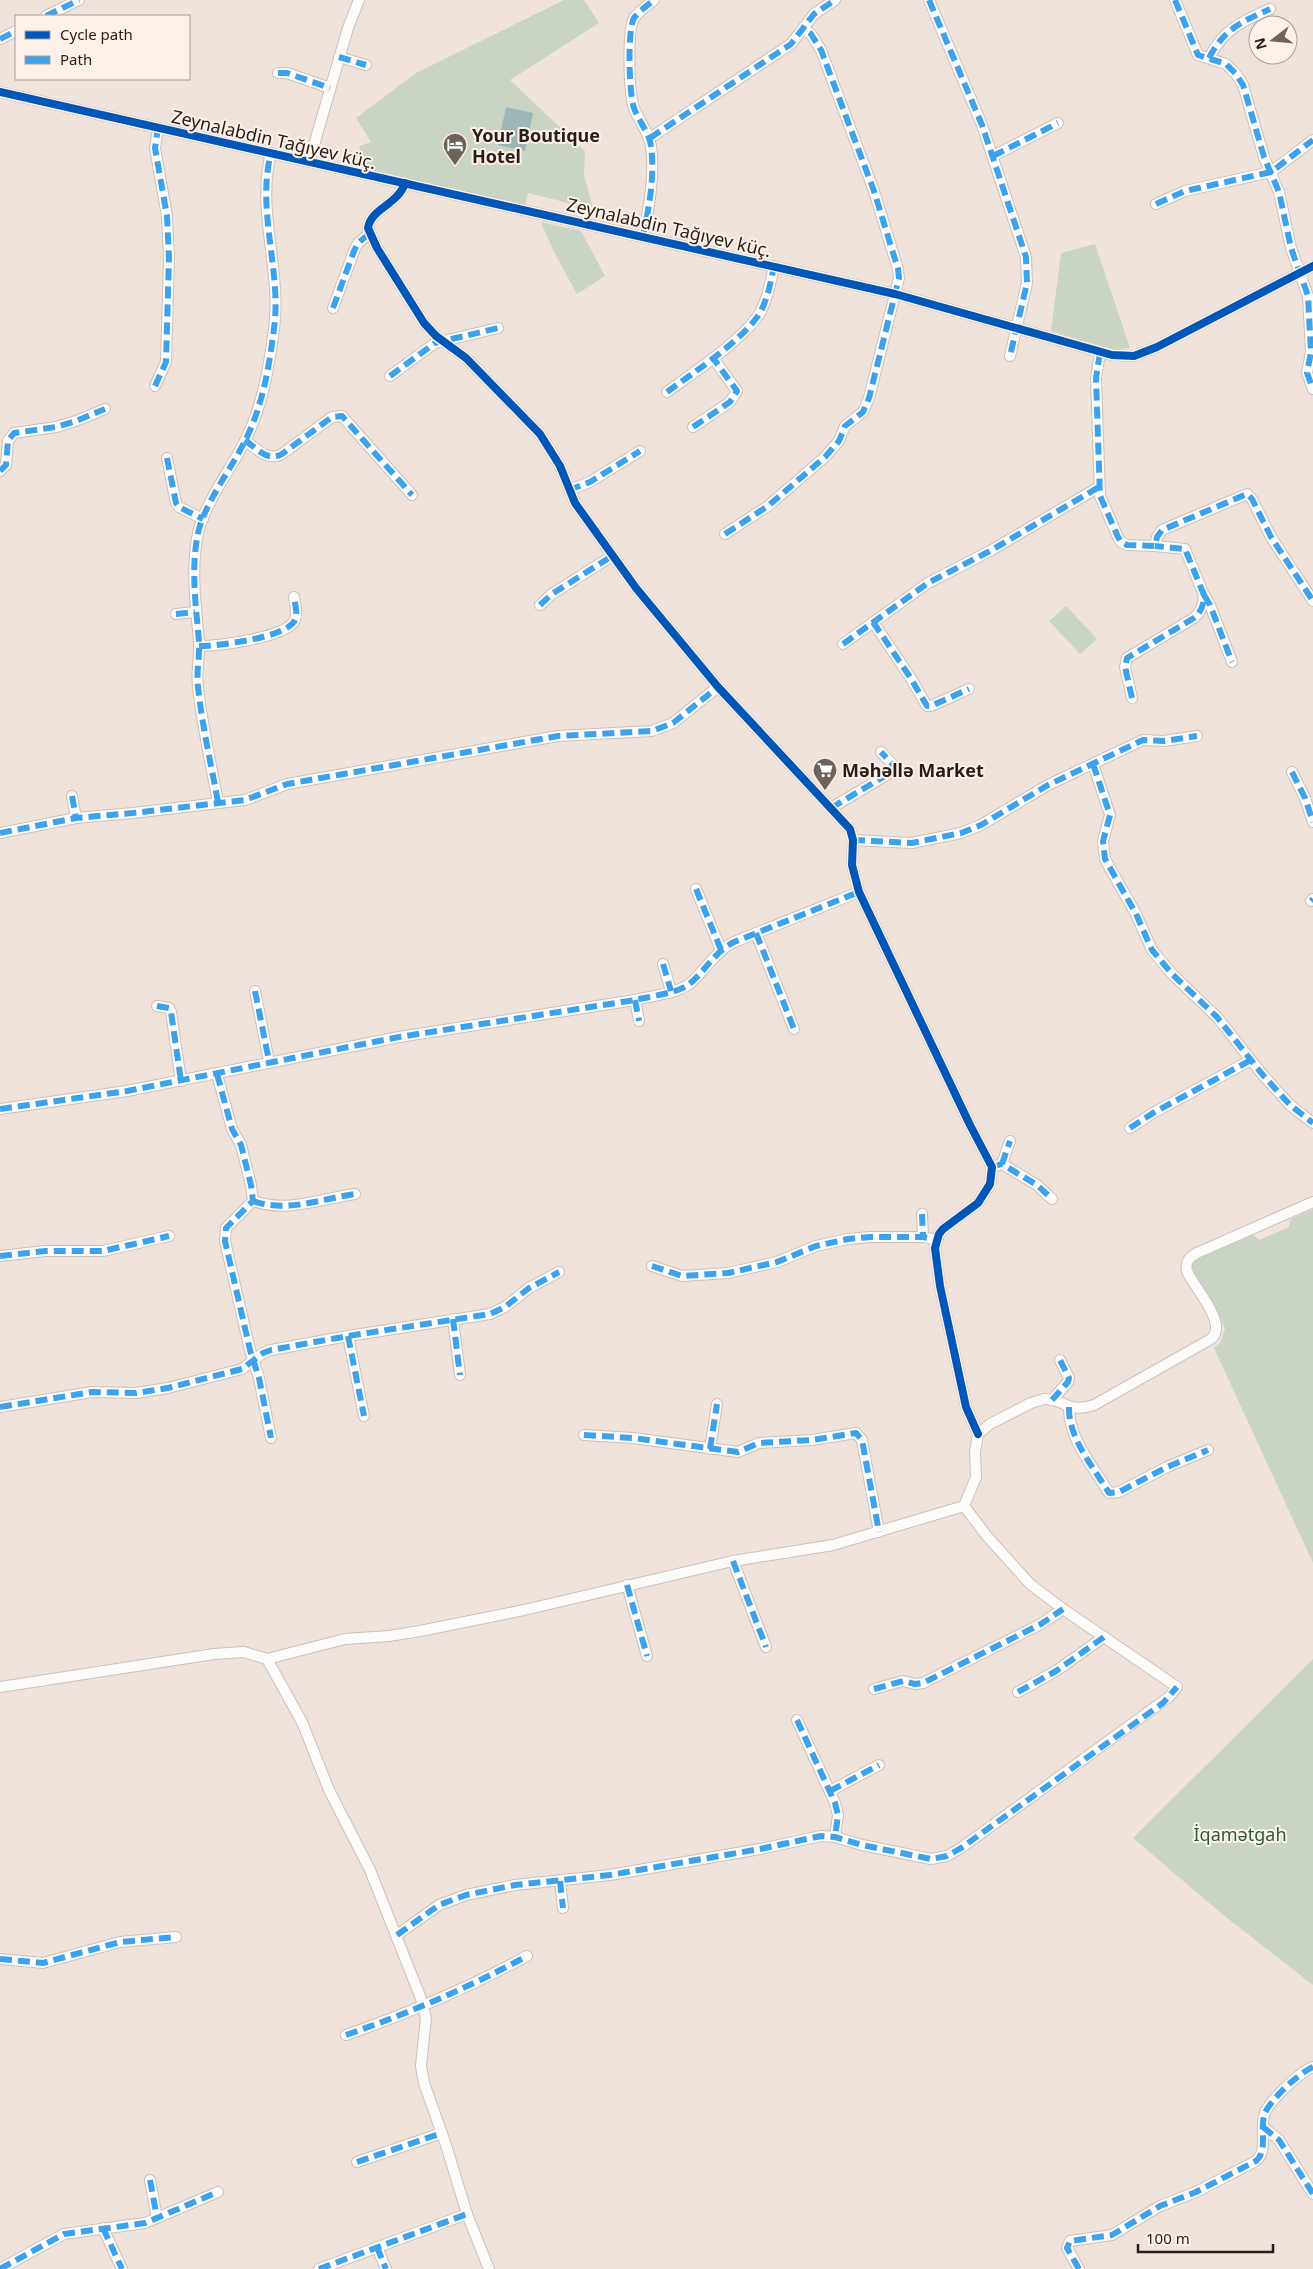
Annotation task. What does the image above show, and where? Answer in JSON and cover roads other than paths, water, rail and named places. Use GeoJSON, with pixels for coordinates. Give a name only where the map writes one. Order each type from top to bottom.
{"type":"FeatureCollection","features":[{"type":"Feature","properties":{"kind":"street"},"geometry":{"type":"LineString","coordinates":[[48,15],[79,0]]}},
{"type":"Feature","properties":{"kind":"street"},"geometry":{"type":"LineString","coordinates":[[309,162],[339,57],[359,0]]}},
{"type":"Feature","properties":{"kind":"street"},"geometry":{"type":"LineString","coordinates":[[643,236],[651,194],[652,160],[650,138],[638,118],[632,100],[630,30],[635,17],[654,0]]}},
{"type":"Feature","properties":{"kind":"street"},"geometry":{"type":"LineString","coordinates":[[650,138],[791,44],[814,14],[835,0]]}},
{"type":"Feature","properties":{"kind":"street"},"geometry":{"type":"LineString","coordinates":[[929,0],[993,156],[1026,257],[1027,283],[1010,356]]}},
{"type":"Feature","properties":{"kind":"street"},"geometry":{"type":"LineString","coordinates":[[1175,0],[1198,55],[1226,64],[1243,85],[1264,157],[1279,192],[1291,248],[1308,296],[1311,352],[1307,374],[1313,390]]}},
{"type":"Feature","properties":{"kind":"street"},"geometry":{"type":"LineString","coordinates":[[1209,58],[1216,44],[1234,27],[1270,9]]}},
{"type":"Feature","properties":{"kind":"street"},"geometry":{"type":"LineString","coordinates":[[725,534],[768,506],[826,457],[839,441],[845,426],[862,412],[869,398],[899,278],[898,268],[874,191],[821,50],[810,34],[803,28]]}},
{"type":"Feature","properties":{"kind":"street"},"geometry":{"type":"LineString","coordinates":[[0,39],[15,32]]}},
{"type":"Feature","properties":{"kind":"street"},"geometry":{"type":"LineString","coordinates":[[339,57],[366,65]]}},
{"type":"Feature","properties":{"kind":"street"},"geometry":{"type":"LineString","coordinates":[[278,73],[287,73],[330,88]]}},
{"type":"Feature","properties":{"kind":"street","name":"Zeynalabdin Tağıyev küç."},"geometry":{"type":"LineString","coordinates":[[0,92],[895,294],[1100,353],[1123,357],[1145,352],[1313,266]]}},
{"type":"Feature","properties":{"kind":"street"},"geometry":{"type":"LineString","coordinates":[[993,156],[1058,123]]}},
{"type":"Feature","properties":{"kind":"street"},"geometry":{"type":"LineString","coordinates":[[155,386],[166,362],[169,258],[167,216],[155,148],[158,128]]}},
{"type":"Feature","properties":{"kind":"street"},"geometry":{"type":"LineString","coordinates":[[1156,204],[1185,191],[1271,172],[1313,140]]}},
{"type":"Feature","properties":{"kind":"street"},"geometry":{"type":"LineString","coordinates":[[218,802],[197,686],[199,646],[195,612],[197,546],[203,520],[245,440],[264,387],[274,327],[276,290],[266,185],[271,153]]}},
{"type":"Feature","properties":{"kind":"street"},"geometry":{"type":"LineString","coordinates":[[405,184],[397,199],[371,219],[368,228],[369,234],[414,309],[430,331],[466,358],[531,423],[554,454],[581,513],[636,588],[718,687],[850,830],[853,840],[852,865],[859,892],[970,1125],[997,1166],[1037,1185],[1052,1199]]}},
{"type":"Feature","properties":{"kind":"street"},"geometry":{"type":"LineString","coordinates":[[333,308],[354,251],[358,243],[369,234]]}},
{"type":"Feature","properties":{"kind":"street"},"geometry":{"type":"LineString","coordinates":[[667,392],[713,358],[755,320],[770,284],[774,266]]}},
{"type":"Feature","properties":{"kind":"street"},"geometry":{"type":"LineString","coordinates":[[390,376],[442,340],[498,328]]}},
{"type":"Feature","properties":{"kind":"street"},"geometry":{"type":"LineString","coordinates":[[1100,353],[1096,378],[1099,487],[1104,508],[1122,542],[1127,545],[1184,549],[1190,557],[1232,662]]}},
{"type":"Feature","properties":{"kind":"street"},"geometry":{"type":"LineString","coordinates":[[693,427],[730,402],[738,391],[713,358]]}},
{"type":"Feature","properties":{"kind":"street"},"geometry":{"type":"LineString","coordinates":[[0,471],[6,465],[8,441],[14,433],[56,427],[105,409]]}},
{"type":"Feature","properties":{"kind":"street"},"geometry":{"type":"LineString","coordinates":[[245,440],[268,457],[277,457],[332,417],[342,416],[412,496]]}},
{"type":"Feature","properties":{"kind":"street"},"geometry":{"type":"LineString","coordinates":[[569,490],[590,482],[640,451]]}},
{"type":"Feature","properties":{"kind":"street"},"geometry":{"type":"LineString","coordinates":[[168,458],[176,503],[179,507],[203,520]]}},
{"type":"Feature","properties":{"kind":"street"},"geometry":{"type":"LineString","coordinates":[[843,644],[928,583],[990,551],[1099,487]]}},
{"type":"Feature","properties":{"kind":"street"},"geometry":{"type":"LineString","coordinates":[[1155,546],[1157,537],[1162,530],[1247,494],[1252,499],[1271,537],[1313,601]]}},
{"type":"Feature","properties":{"kind":"street"},"geometry":{"type":"LineString","coordinates":[[540,605],[552,594],[612,556]]}},
{"type":"Feature","properties":{"kind":"street"},"geometry":{"type":"LineString","coordinates":[[1132,698],[1125,667],[1127,658],[1194,618],[1201,610],[1204,595]]}},
{"type":"Feature","properties":{"kind":"street"},"geometry":{"type":"LineString","coordinates":[[199,646],[221,646],[250,640],[287,627],[293,623],[296,616],[294,596]]}},
{"type":"Feature","properties":{"kind":"street"},"geometry":{"type":"LineString","coordinates":[[176,614],[195,612]]}},
{"type":"Feature","properties":{"kind":"street"},"geometry":{"type":"LineString","coordinates":[[873,622],[927,706],[931,706],[969,689]]}},
{"type":"Feature","properties":{"kind":"street"},"geometry":{"type":"LineString","coordinates":[[0,833],[76,818],[251,799],[287,784],[558,736],[652,731],[673,723],[718,687]]}},
{"type":"Feature","properties":{"kind":"street"},"geometry":{"type":"LineString","coordinates":[[853,840],[912,843],[961,833],[988,821],[1048,785],[1143,740],[1164,741],[1197,736]]}},
{"type":"Feature","properties":{"kind":"street"},"geometry":{"type":"LineString","coordinates":[[830,808],[895,770],[895,767],[881,752]]}},
{"type":"Feature","properties":{"kind":"street"},"geometry":{"type":"LineString","coordinates":[[1093,764],[1110,815],[1103,841],[1105,859],[1136,914],[1147,942],[1172,974],[1218,1017],[1250,1060],[1290,1105],[1313,1123]]}},
{"type":"Feature","properties":{"kind":"street"},"geometry":{"type":"LineString","coordinates":[[1292,772],[1305,798],[1313,822]]}},
{"type":"Feature","properties":{"kind":"street"},"geometry":{"type":"LineString","coordinates":[[72,796],[76,818]]}},
{"type":"Feature","properties":{"kind":"street"},"geometry":{"type":"LineString","coordinates":[[696,889],[721,950]]}},
{"type":"Feature","properties":{"kind":"street"},"geometry":{"type":"LineString","coordinates":[[0,1109],[60,1102],[181,1081],[269,1061],[399,1037],[635,1000],[671,991],[686,986],[721,950],[734,942],[859,892]]}},
{"type":"Feature","properties":{"kind":"street"},"geometry":{"type":"LineString","coordinates":[[756,933],[794,1029]]}},
{"type":"Feature","properties":{"kind":"street"},"geometry":{"type":"LineString","coordinates":[[663,964],[671,991]]}},
{"type":"Feature","properties":{"kind":"street"},"geometry":{"type":"LineString","coordinates":[[255,991],[269,1061]]}},
{"type":"Feature","properties":{"kind":"street"},"geometry":{"type":"LineString","coordinates":[[635,1000],[640,1021]]}},
{"type":"Feature","properties":{"kind":"street"},"geometry":{"type":"LineString","coordinates":[[157,1006],[169,1008],[171,1012],[181,1081]]}},
{"type":"Feature","properties":{"kind":"street"},"geometry":{"type":"LineString","coordinates":[[1130,1128],[1153,1113],[1250,1060]]}},
{"type":"Feature","properties":{"kind":"street"},"geometry":{"type":"LineString","coordinates":[[217,1074],[232,1129],[241,1145],[251,1184],[252,1201],[226,1228],[225,1241],[254,1358],[271,1438]]}},
{"type":"Feature","properties":{"kind":"street"},"geometry":{"type":"LineString","coordinates":[[964,1506],[976,1477],[975,1452],[978,1434],[966,1406],[946,1321],[936,1259],[936,1240],[943,1229],[978,1203],[990,1184],[1010,1142]]}},
{"type":"Feature","properties":{"kind":"street"},"geometry":{"type":"LineString","coordinates":[[252,1201],[265,1205],[284,1206],[355,1194]]}},
{"type":"Feature","properties":{"kind":"street"},"geometry":{"type":"LineString","coordinates":[[978,1434],[990,1424],[1031,1404],[1044,1400],[1052,1400],[1078,1409],[1094,1405],[1214,1336],[1218,1328],[1217,1323],[1187,1271],[1186,1263],[1188,1259],[1197,1253],[1313,1202]]}},
{"type":"Feature","properties":{"kind":"street"},"geometry":{"type":"LineString","coordinates":[[922,1214],[923,1237]]}},
{"type":"Feature","properties":{"kind":"street"},"geometry":{"type":"LineString","coordinates":[[0,1256],[45,1251],[103,1251],[169,1236]]}},
{"type":"Feature","properties":{"kind":"street"},"geometry":{"type":"LineString","coordinates":[[652,1266],[682,1276],[728,1273],[777,1262],[816,1246],[848,1239],[923,1237],[936,1240]]}},
{"type":"Feature","properties":{"kind":"street"},"geometry":{"type":"LineString","coordinates":[[0,1407],[92,1392],[136,1393],[168,1388],[242,1369],[254,1358],[271,1350],[497,1311],[529,1288],[558,1272]]}},
{"type":"Feature","properties":{"kind":"street"},"geometry":{"type":"LineString","coordinates":[[453,1320],[460,1375]]}},
{"type":"Feature","properties":{"kind":"street"},"geometry":{"type":"LineString","coordinates":[[348,1336],[364,1416]]}},
{"type":"Feature","properties":{"kind":"street"},"geometry":{"type":"LineString","coordinates":[[1052,1400],[1068,1382],[1069,1378],[1060,1360]]}},
{"type":"Feature","properties":{"kind":"street"},"geometry":{"type":"LineString","coordinates":[[710,1449],[717,1404]]}},
{"type":"Feature","properties":{"kind":"street"},"geometry":{"type":"LineString","coordinates":[[1069,1407],[1071,1425],[1079,1444],[1109,1493],[1119,1492],[1167,1467],[1208,1450]]}},
{"type":"Feature","properties":{"kind":"street"},"geometry":{"type":"LineString","coordinates":[[584,1435],[633,1438],[738,1452],[759,1443],[812,1440],[856,1433],[862,1440],[880,1532]]}},
{"type":"Feature","properties":{"kind":"street"},"geometry":{"type":"LineString","coordinates":[[0,1687],[214,1654],[244,1652],[267,1659],[345,1639],[400,1635],[524,1610],[733,1561],[814,1549],[880,1532],[964,1506]]}},
{"type":"Feature","properties":{"kind":"street"},"geometry":{"type":"LineString","coordinates":[[397,1935],[439,1905],[453,1899],[515,1885],[610,1875],[760,1849],[821,1836],[835,1837],[862,1845],[931,1859],[947,1856],[978,1836],[1170,1697],[1177,1687],[1062,1609],[1019,1574],[964,1506]]}},
{"type":"Feature","properties":{"kind":"street"},"geometry":{"type":"LineString","coordinates":[[733,1561],[766,1647]]}},
{"type":"Feature","properties":{"kind":"street"},"geometry":{"type":"LineString","coordinates":[[627,1585],[647,1656]]}},
{"type":"Feature","properties":{"kind":"street"},"geometry":{"type":"LineString","coordinates":[[874,1689],[903,1681],[915,1684],[923,1683],[1041,1624],[1062,1609]]}},
{"type":"Feature","properties":{"kind":"street"},"geometry":{"type":"LineString","coordinates":[[1018,1692],[1056,1671],[1104,1636]]}},
{"type":"Feature","properties":{"kind":"street"},"geometry":{"type":"LineString","coordinates":[[267,1659],[305,1728],[329,1790],[370,1870],[424,2007],[426,2018],[422,2074],[467,2214],[490,2269]]}},
{"type":"Feature","properties":{"kind":"street"},"geometry":{"type":"LineString","coordinates":[[797,1720],[830,1791],[838,1815],[835,1837]]}},
{"type":"Feature","properties":{"kind":"street"},"geometry":{"type":"LineString","coordinates":[[830,1791],[879,1765]]}},
{"type":"Feature","properties":{"kind":"street"},"geometry":{"type":"LineString","coordinates":[[560,1880],[563,1908]]}},
{"type":"Feature","properties":{"kind":"street"},"geometry":{"type":"LineString","coordinates":[[0,1959],[43,1963],[120,1942],[176,1937]]}},
{"type":"Feature","properties":{"kind":"street"},"geometry":{"type":"LineString","coordinates":[[346,2035],[424,2007],[474,1984],[527,1956]]}},
{"type":"Feature","properties":{"kind":"street"},"geometry":{"type":"LineString","coordinates":[[1079,2269],[1068,2248],[1070,2241],[1112,2235],[1160,2206],[1184,2197],[1251,2165],[1260,2158],[1265,2113],[1270,2105],[1300,2074],[1313,2067]]}},
{"type":"Feature","properties":{"kind":"street"},"geometry":{"type":"LineString","coordinates":[[1263,2127],[1279,2140],[1313,2194]]}},
{"type":"Feature","properties":{"kind":"street"},"geometry":{"type":"LineString","coordinates":[[357,2162],[442,2133]]}},
{"type":"Feature","properties":{"kind":"street"},"geometry":{"type":"LineString","coordinates":[[150,2180],[157,2218]]}},
{"type":"Feature","properties":{"kind":"street"},"geometry":{"type":"LineString","coordinates":[[0,2268],[64,2234],[132,2225],[157,2218],[218,2192]]}},
{"type":"Feature","properties":{"kind":"street"},"geometry":{"type":"LineString","coordinates":[[319,2269],[467,2214]]}},
{"type":"Feature","properties":{"kind":"street"},"geometry":{"type":"LineString","coordinates":[[103,2228],[122,2269]]}},
{"type":"Feature","properties":{"kind":"street"},"geometry":{"type":"LineString","coordinates":[[378,2247],[386,2269]]}},
{"type":"Feature","properties":{"kind":"water"},"geometry":{"type":"Polygon","coordinates":[[[506,107],[533,113],[525,151],[498,145],[506,107]]]}},
{"type":"Feature","properties":{"kind":"place","name":"Your Boutique Hotel"},"geometry":{"type":"Point","coordinates":[455,166]}},
{"type":"Feature","properties":{"kind":"place","name":"Məhəllə Market"},"geometry":{"type":"Point","coordinates":[825,791]}},
{"type":"Feature","properties":{"kind":"park label","name":"İqamətgah"},"geometry":{"type":"Point","coordinates":[1240,1834]}}]}
